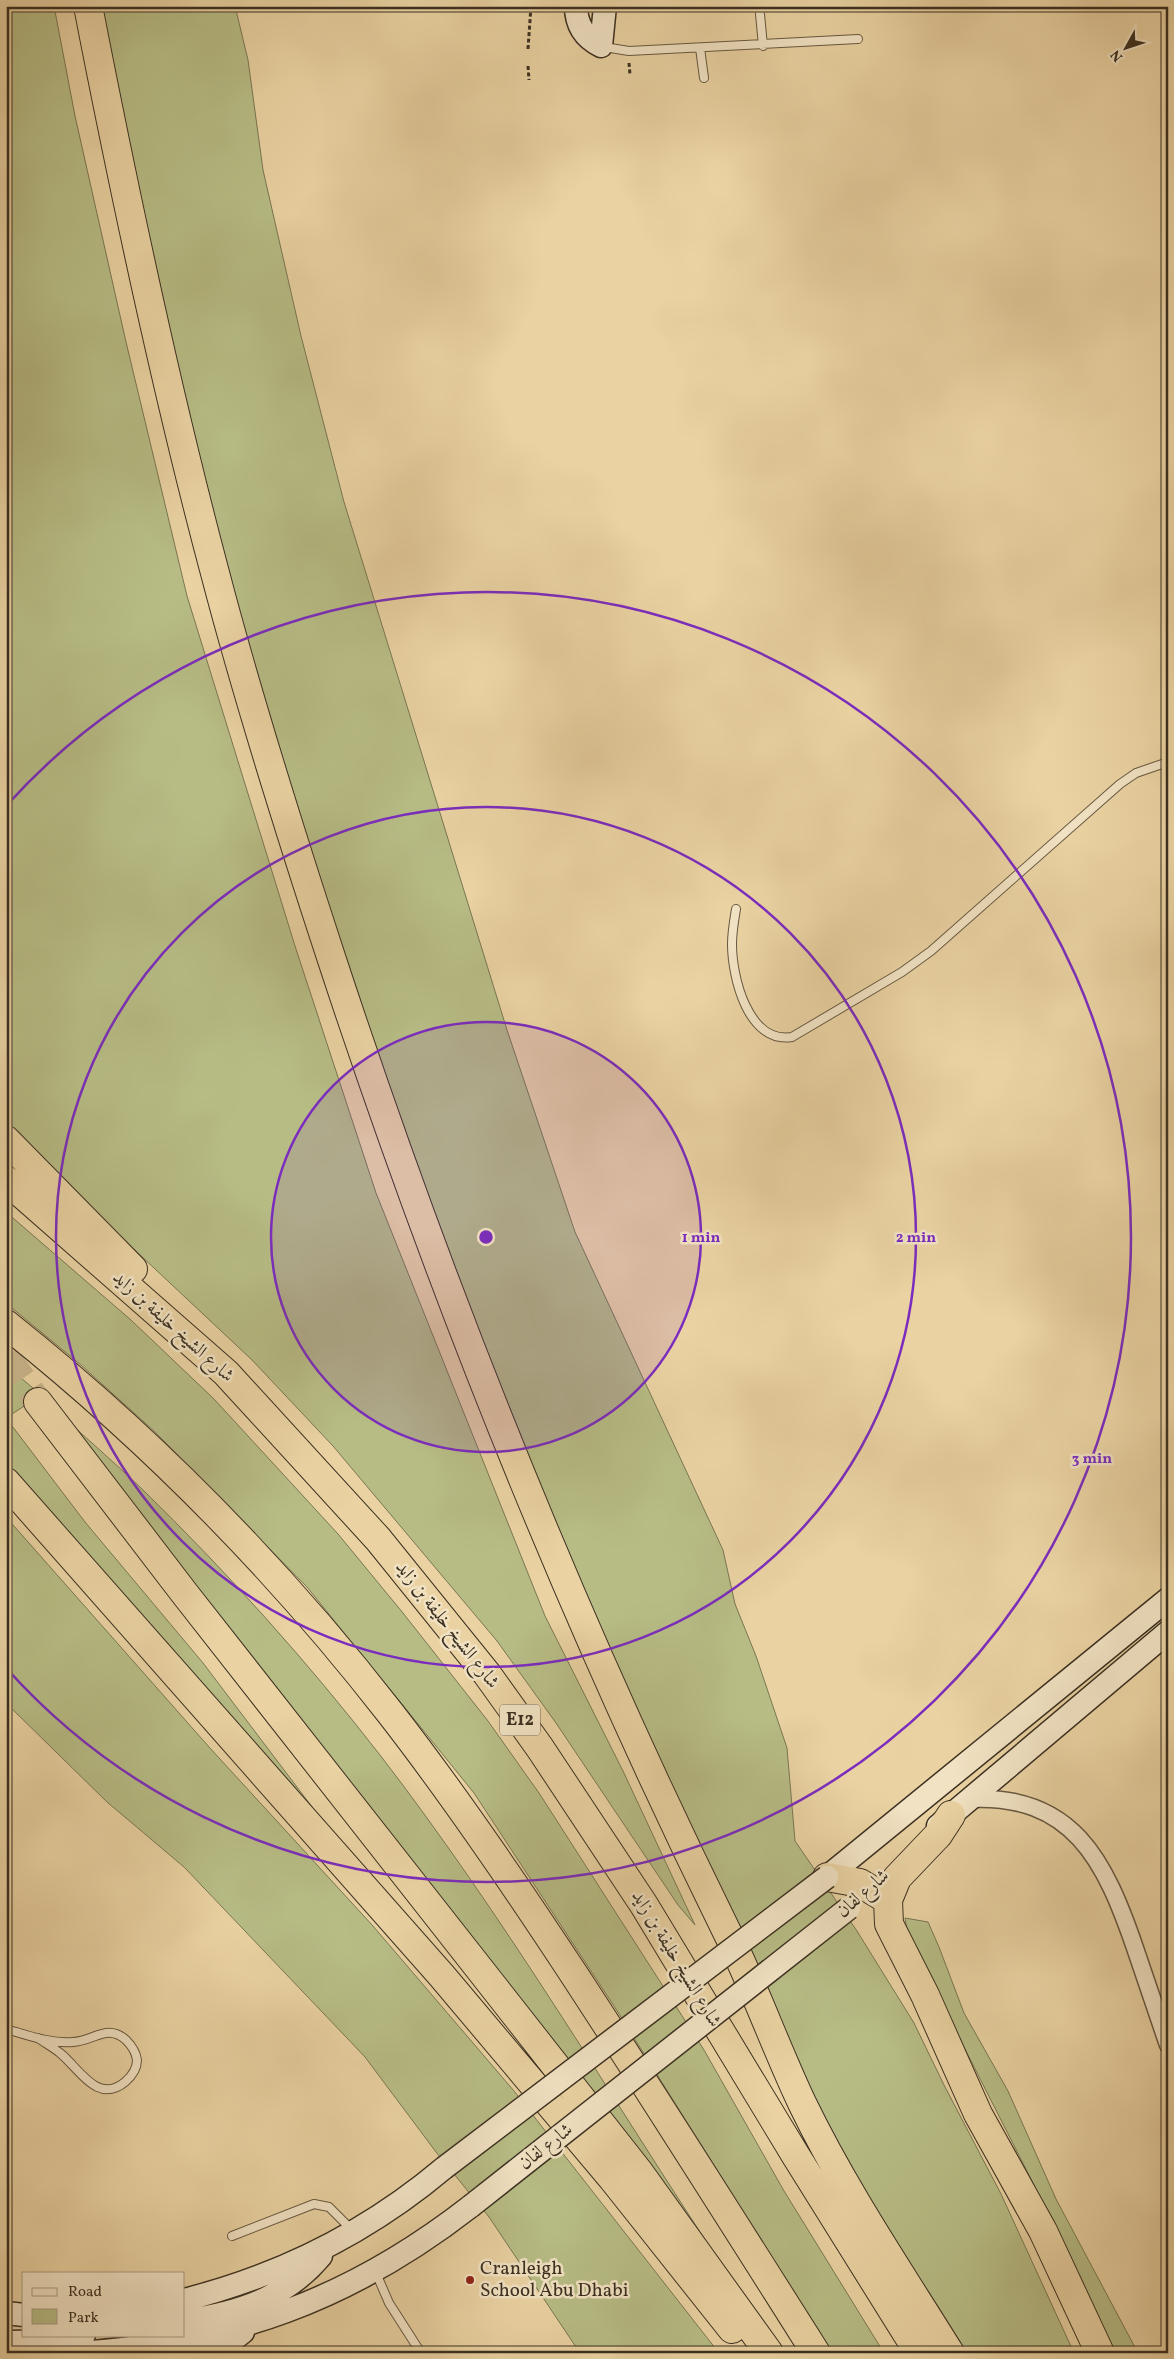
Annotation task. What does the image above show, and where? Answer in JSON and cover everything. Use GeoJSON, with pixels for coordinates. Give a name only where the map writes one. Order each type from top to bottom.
{"type":"FeatureCollection","features":[{"type":"Feature","properties":{"kind":"highway"},"geometry":{"type":"LineString","coordinates":[[88,6],[114,136],[154,317],[214,571],[306,878],[372,1078],[434,1256],[478,1370],[594,1648],[690,1860],[740,1959],[803,2105],[853,2198],[950,2353]]}},
{"type":"Feature","properties":{"kind":"highway"},"geometry":{"type":"LineString","coordinates":[[6,1140],[146,1282],[226,1373]]}},
{"type":"Feature","properties":{"kind":"highway","name":"شارع الشيخ خليفة بن زايد"},"geometry":{"type":"LineString","coordinates":[[6,1180],[226,1373],[378,1539],[481,1667],[540,1748],[644,1905],[796,2156],[919,2353]]}},
{"type":"Feature","properties":{"kind":"highway"},"geometry":{"type":"LineString","coordinates":[[6,1324],[116,1419],[189,1488],[300,1605],[390,1713],[470,1820],[540,1922],[816,2353]]}},
{"type":"Feature","properties":{"kind":"highway"},"geometry":{"type":"LineString","coordinates":[[38,1402],[185,1594],[639,2172],[770,2353]]}},
{"type":"Feature","properties":{"kind":"highway"},"geometry":{"type":"LineString","coordinates":[[6,1482],[442,1976],[612,2178],[751,2353]]}},
{"type":"Feature","properties":{"kind":"highway"},"geometry":{"type":"LineString","coordinates":[[879,1894],[934,1839],[959,1807]]}},
{"type":"Feature","properties":{"kind":"highway"},"geometry":{"type":"LineString","coordinates":[[827,1877],[850,1880],[879,1894],[893,1935],[925,1995],[978,2114],[1043,2232],[1100,2353]]}},
{"type":"Feature","properties":{"kind":"street"},"geometry":{"type":"LineString","coordinates":[[576,6],[579,26],[589,38],[601,46],[605,6]]}},
{"type":"Feature","properties":{"kind":"street","name":"شارع لفان"},"geometry":{"type":"LineString","coordinates":[[185,2300],[263,2275],[329,2245],[392,2208],[827,1877],[1168,1599]]}},
{"type":"Feature","properties":{"kind":"street"},"geometry":{"type":"LineString","coordinates":[[959,1807],[1168,1632]]}},
{"type":"Feature","properties":{"kind":"street"},"geometry":{"type":"LineString","coordinates":[[959,1807],[1008,1800],[1046,1813],[1063,1824],[1092,1852],[1108,1877],[1120,1904],[1168,2045]]}},
{"type":"Feature","properties":{"kind":"street","name":"شارع لفان"},"geometry":{"type":"LineString","coordinates":[[6,2342],[146,2347],[215,2334],[248,2326],[314,2301],[375,2271],[446,2226],[849,1908],[879,1894]]}},
{"type":"Feature","properties":{"kind":"street"},"geometry":{"type":"LineString","coordinates":[[185,2321],[240,2310],[274,2295],[304,2273],[329,2245]]}},
{"type":"Feature","properties":{"kind":"street"},"geometry":{"type":"LineString","coordinates":[[6,2313],[22,2315]]}},
{"type":"Feature","properties":{"kind":"street"},"geometry":{"type":"LineString","coordinates":[[211,2353],[233,2341],[248,2326]]}},
{"type":"Feature","properties":{"kind":"street"},"geometry":{"type":"LineString","coordinates":[[6,2352],[22,2353]]}},
{"type":"Feature","properties":{"kind":"lane"},"geometry":{"type":"LineString","coordinates":[[760,14],[763,46]]}},
{"type":"Feature","properties":{"kind":"lane"},"geometry":{"type":"LineString","coordinates":[[601,46],[629,51],[763,46],[858,39]]}},
{"type":"Feature","properties":{"kind":"lane"},"geometry":{"type":"LineString","coordinates":[[700,48],[704,78]]}},
{"type":"Feature","properties":{"kind":"lane"},"geometry":{"type":"LineString","coordinates":[[736,909],[732,944],[736,978],[742,995],[758,1026],[765,1032],[773,1037],[792,1037],[917,962],[1120,784],[1136,774],[1168,762]]}},
{"type":"Feature","properties":{"kind":"lane"},"geometry":{"type":"LineString","coordinates":[[6,2029],[38,2038],[74,2042],[97,2033],[109,2032],[121,2036],[131,2044],[136,2055],[137,2066],[131,2077],[121,2085],[110,2089],[96,2088],[84,2079],[61,2054],[38,2038]]}},
{"type":"Feature","properties":{"kind":"lane"},"geometry":{"type":"LineString","coordinates":[[232,2236],[314,2204],[329,2207],[353,2232]]}},
{"type":"Feature","properties":{"kind":"lane"},"geometry":{"type":"LineString","coordinates":[[375,2271],[389,2304],[420,2353]]}},
{"type":"Feature","properties":{"kind":"path"},"geometry":{"type":"LineString","coordinates":[[528,49],[531,6]]}},
{"type":"Feature","properties":{"kind":"path"},"geometry":{"type":"LineString","coordinates":[[629,62],[630,75]]}},
{"type":"Feature","properties":{"kind":"path"},"geometry":{"type":"LineString","coordinates":[[528,66],[529,80]]}},
{"type":"Feature","properties":{"kind":"green space"},"geometry":{"type":"Polygon","coordinates":[[[6,6],[54,6],[75,116],[126,342],[187,596],[295,946],[376,1193],[545,1616],[623,1771],[695,1925],[678,1905],[556,1723],[497,1641],[333,1446],[252,1360],[6,1129],[6,6]]]}},
{"type":"Feature","properties":{"kind":"green space"},"geometry":{"type":"Polygon","coordinates":[[[100,6],[235,6],[248,60],[263,170],[301,336],[344,502],[507,1030],[575,1232],[723,1550],[735,1604],[756,1656],[787,1748],[795,1841],[857,1931],[914,2023],[1001,2194],[1074,2353],[961,2353],[849,2168],[694,1861],[515,1429],[364,1028],[280,758],[203,483],[100,6]]]}},
{"type":"Feature","properties":{"kind":"green space"},"geometry":{"type":"Polygon","coordinates":[[[6,1212],[131,1320],[214,1399],[338,1534],[488,1721],[539,1793],[704,2050],[784,2191],[884,2353],[832,2353],[614,2006],[474,1793],[307,1587],[155,1432],[81,1365],[6,1303],[6,1212]]]}},
{"type":"Feature","properties":{"kind":"green space"},"geometry":{"type":"Polygon","coordinates":[[[6,1365],[41,1395],[6,1418],[6,1365]]]}},
{"type":"Feature","properties":{"kind":"green space"},"geometry":{"type":"Polygon","coordinates":[[[49,1404],[142,1489],[205,1552],[295,1651],[380,1755],[470,1878],[719,2261],[49,1404]]]}},
{"type":"Feature","properties":{"kind":"green space"},"geometry":{"type":"Polygon","coordinates":[[[6,1418],[85,1522],[203,1663],[328,1828],[6,1463],[6,1418]]]}},
{"type":"Feature","properties":{"kind":"green space"},"geometry":{"type":"Polygon","coordinates":[[[6,1517],[209,1747],[373,1926],[514,2091],[719,2353],[580,2353],[489,2217],[436,2152],[365,2057],[184,1867],[107,1802],[6,1703],[6,1517]]]}},
{"type":"Feature","properties":{"kind":"green space"},"geometry":{"type":"Polygon","coordinates":[[[905,1918],[928,1922],[964,2013],[1008,2091],[1056,2199],[1138,2353],[1111,2353],[1033,2183],[938,1996],[907,1930],[905,1918]]]}},
{"type":"Feature","properties":{"kind":"tunnel"},"geometry":{"type":"LineString","coordinates":[[6,1356],[38,1402]]}},
{"type":"Feature","properties":{"kind":"place","name":"Cranleigh School Abu Dhabi"},"geometry":{"type":"Point","coordinates":[470,2280]}}]}
